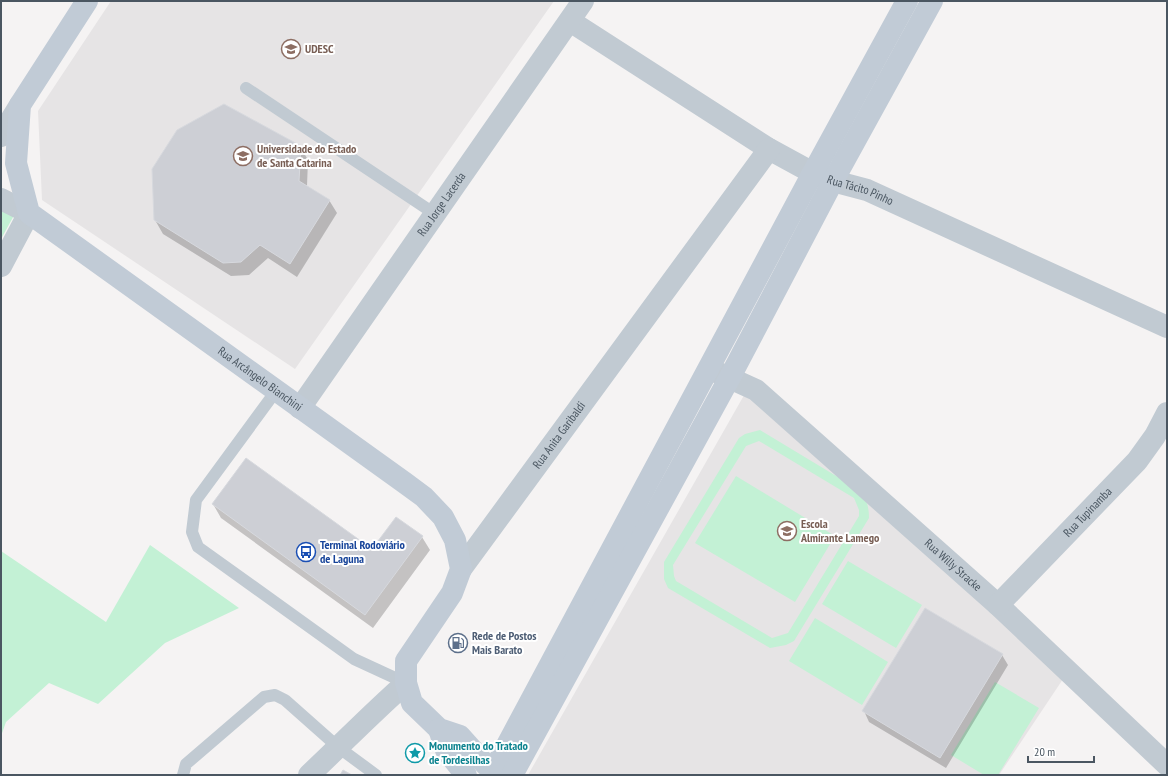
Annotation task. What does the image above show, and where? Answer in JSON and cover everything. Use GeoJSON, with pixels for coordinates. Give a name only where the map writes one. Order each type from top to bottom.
{"type":"FeatureCollection","features":[{"type":"Feature","properties":{"kind":"street"},"geometry":{"type":"LineString","coordinates":[[1,136],[87,1]]}},
{"type":"Feature","properties":{"kind":"street","name":"Rua Jorge Lacerda"},"geometry":{"type":"LineString","coordinates":[[300,408],[583,1]]}},
{"type":"Feature","properties":{"kind":"street"},"geometry":{"type":"LineString","coordinates":[[496,771],[813,173],[907,1]]}},
{"type":"Feature","properties":{"kind":"street"},"geometry":{"type":"LineString","coordinates":[[496,771],[730,377],[833,181],[932,1]]}},
{"type":"Feature","properties":{"kind":"street","name":"Rua Tácito Pinho"},"geometry":{"type":"LineString","coordinates":[[570,21],[769,149],[813,173],[833,181],[867,190],[1167,327]]}},
{"type":"Feature","properties":{"kind":"street"},"geometry":{"type":"LineString","coordinates":[[1,266],[29,213],[16,163],[20,105]]}},
{"type":"Feature","properties":{"kind":"street","name":"Rua Anita Garibaldi"},"geometry":{"type":"LineString","coordinates":[[496,771],[460,736],[440,729],[412,703],[406,683],[406,661],[452,593],[461,569],[769,149]]}},
{"type":"Feature","properties":{"kind":"street"},"geometry":{"type":"LineString","coordinates":[[1,199],[29,213]]}},
{"type":"Feature","properties":{"kind":"street","name":"Rua Arcângelo Bianchini"},"geometry":{"type":"LineString","coordinates":[[29,213],[424,497],[443,517],[455,540],[461,569]]}},
{"type":"Feature","properties":{"kind":"street","name":"Rua Willy Stracke"},"geometry":{"type":"LineString","coordinates":[[709,369],[730,377],[756,390],[998,605],[1167,765]]}},
{"type":"Feature","properties":{"kind":"street","name":"Rua Tupinamba"},"geometry":{"type":"LineString","coordinates":[[998,605],[1137,461],[1155,436],[1167,413]]}},
{"type":"Feature","properties":{"kind":"street"},"geometry":{"type":"LineString","coordinates":[[309,775],[364,720],[406,683]]}},
{"type":"Feature","properties":{"kind":"street"},"geometry":{"type":"LineString","coordinates":[[440,729],[446,750],[466,775]]}},
{"type":"Feature","properties":{"kind":"lane"},"geometry":{"type":"LineString","coordinates":[[246,88],[435,214]]}},
{"type":"Feature","properties":{"kind":"lane"},"geometry":{"type":"LineString","coordinates":[[276,391],[196,500],[192,532],[198,547],[354,659],[406,683]]}},
{"type":"Feature","properties":{"kind":"lane"},"geometry":{"type":"LineString","coordinates":[[183,775],[186,764],[264,697],[275,695],[285,700],[338,747],[376,775]]}},
{"type":"Feature","properties":{"kind":"shaded area","name":"Universidade do Estado de Santa Catarina"},"geometry":{"type":"Polygon","coordinates":[[[111,1],[554,1],[295,369],[42,200],[38,111],[111,1]]]}},
{"type":"Feature","properties":{"kind":"shaded area","name":"Escola Almirante Lamego"},"geometry":{"type":"Polygon","coordinates":[[[747,390],[1067,673],[999,775],[528,775],[747,390]]]}},
{"type":"Feature","properties":{"kind":"green space"},"geometry":{"type":"Polygon","coordinates":[[[1,202],[17,210],[1,239],[1,202]]]}},
{"type":"Feature","properties":{"kind":"green space"},"geometry":{"type":"Polygon","coordinates":[[[760,430],[861,491],[869,511],[869,518],[794,641],[786,645],[770,648],[668,588],[664,579],[664,562],[739,438],[745,434],[760,430]],[[759,441],[746,446],[673,565],[676,581],[772,638],[788,633],[859,516],[859,510],[854,498],[759,441]]]}},
{"type":"Feature","properties":{"kind":"green space"},"geometry":{"type":"Polygon","coordinates":[[[736,476],[835,536],[795,602],[695,543],[736,476]]]}},
{"type":"Feature","properties":{"kind":"green space"},"geometry":{"type":"Polygon","coordinates":[[[150,545],[239,608],[165,643],[98,704],[49,683],[6,722],[1,736],[1,551],[106,622],[150,545]]]}},
{"type":"Feature","properties":{"kind":"green space"},"geometry":{"type":"Polygon","coordinates":[[[848,561],[922,605],[896,648],[822,604],[848,561]]]}},
{"type":"Feature","properties":{"kind":"green space"},"geometry":{"type":"Polygon","coordinates":[[[815,618],[888,662],[862,705],[789,661],[815,618]]]}},
{"type":"Feature","properties":{"kind":"green space"},"geometry":{"type":"Polygon","coordinates":[[[995,682],[1039,708],[998,775],[984,775],[951,755],[995,682]]]}},
{"type":"Feature","properties":{"kind":"building"},"geometry":{"type":"Polygon","coordinates":[[[224,104],[301,146],[299,181],[330,200],[290,264],[260,245],[241,262],[223,263],[154,220],[152,169],[177,130],[224,104]]]}},
{"type":"Feature","properties":{"kind":"building"},"geometry":{"type":"Polygon","coordinates":[[[246,458],[372,549],[396,517],[423,536],[365,615],[212,504],[246,458]]]}},
{"type":"Feature","properties":{"kind":"building"},"geometry":{"type":"Polygon","coordinates":[[[925,608],[1003,654],[940,758],[862,711],[925,608]]]}},
{"type":"Feature","properties":{"kind":"building"},"geometry":{"type":"Polygon","coordinates":[[[343,770],[352,775],[340,775],[343,770]]]}},
{"type":"Feature","properties":{"kind":"place","name":"UDESC"},"geometry":{"type":"Point","coordinates":[291,49]}},
{"type":"Feature","properties":{"kind":"place","name":"Universidade do Estado de Santa Catarina"},"geometry":{"type":"Point","coordinates":[243,156]}},
{"type":"Feature","properties":{"kind":"place","name":"Escola Almirante Lamego"},"geometry":{"type":"Point","coordinates":[787,531]}},
{"type":"Feature","properties":{"kind":"place","name":"Terminal Rodoviário de Laguna"},"geometry":{"type":"Point","coordinates":[306,552]}},
{"type":"Feature","properties":{"kind":"place","name":"Rede de Postos Mais Barato"},"geometry":{"type":"Point","coordinates":[458,643]}},
{"type":"Feature","properties":{"kind":"place","name":"Monumento do Tratado de Tordesilhas"},"geometry":{"type":"Point","coordinates":[415,753]}}]}
